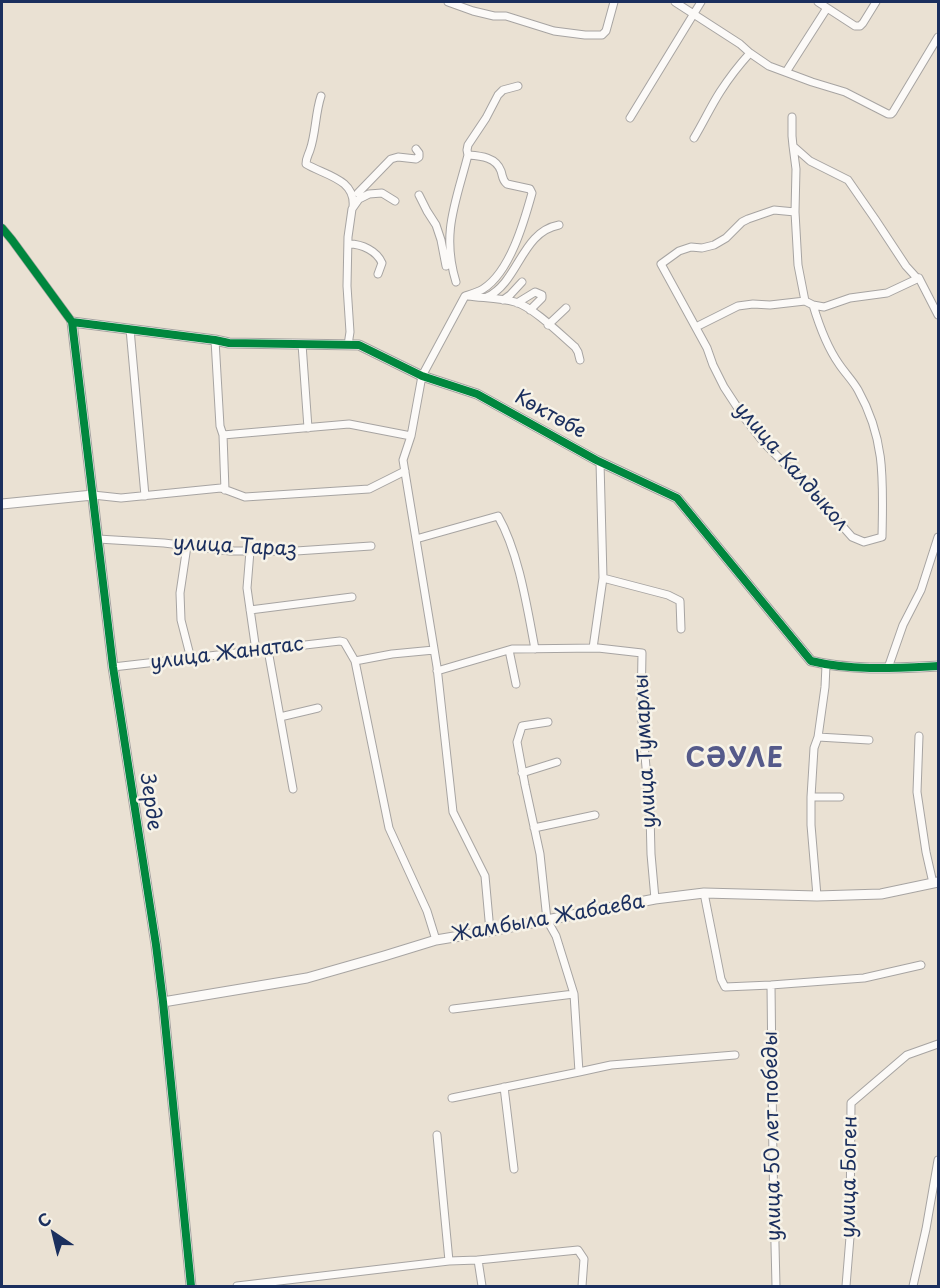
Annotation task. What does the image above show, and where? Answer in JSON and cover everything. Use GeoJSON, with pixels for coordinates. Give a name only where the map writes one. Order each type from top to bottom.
{"type":"FeatureCollection","features":[{"type":"Feature","properties":{"kind":"street"},"geometry":{"type":"LineString","coordinates":[[448,2],[473,11],[506,16],[554,31],[602,36],[606,31],[614,2]]}},
{"type":"Feature","properties":{"kind":"street"},"geometry":{"type":"LineString","coordinates":[[675,2],[740,44],[769,66],[845,92],[888,114],[891,114],[939,37]]}},
{"type":"Feature","properties":{"kind":"street"},"geometry":{"type":"LineString","coordinates":[[630,118],[701,2]]}},
{"type":"Feature","properties":{"kind":"street"},"geometry":{"type":"LineString","coordinates":[[818,2],[855,26],[863,23],[876,2]]}},
{"type":"Feature","properties":{"kind":"street"},"geometry":{"type":"LineString","coordinates":[[786,72],[827,8]]}},
{"type":"Feature","properties":{"kind":"street"},"geometry":{"type":"LineString","coordinates":[[694,138],[719,93],[750,53]]}},
{"type":"Feature","properties":{"kind":"street"},"geometry":{"type":"LineString","coordinates":[[456,282],[450,252],[450,223],[468,155],[466,150],[498,94],[503,90],[518,86]]}},
{"type":"Feature","properties":{"kind":"street"},"geometry":{"type":"LineString","coordinates":[[321,96],[306,164],[347,184],[353,197],[348,237],[347,277],[350,320],[348,345]]}},
{"type":"Feature","properties":{"kind":"street"},"geometry":{"type":"LineString","coordinates":[[792,117],[796,169],[795,212],[798,266],[805,301]]}},
{"type":"Feature","properties":{"kind":"street"},"geometry":{"type":"LineString","coordinates":[[793,146],[810,161],[848,180],[906,266],[919,278],[939,315]]}},
{"type":"Feature","properties":{"kind":"street"},"geometry":{"type":"LineString","coordinates":[[358,192],[391,159],[419,157],[416,148]]}},
{"type":"Feature","properties":{"kind":"street"},"geometry":{"type":"LineString","coordinates":[[468,155],[493,160],[500,168],[504,182],[530,189],[532,193],[519,234],[500,272],[482,289],[465,296],[422,376],[411,436],[403,460],[437,671],[453,812],[485,876],[490,931]]}},
{"type":"Feature","properties":{"kind":"street"},"geometry":{"type":"LineString","coordinates":[[796,169],[810,161]]}},
{"type":"Feature","properties":{"kind":"street"},"geometry":{"type":"LineString","coordinates":[[352,209],[359,199],[369,194],[382,193],[395,201]]}},
{"type":"Feature","properties":{"kind":"street"},"geometry":{"type":"LineString","coordinates":[[419,195],[436,225],[446,266]]}},
{"type":"Feature","properties":{"kind":"street","name":"улица Калдыкол"},"geometry":{"type":"LineString","coordinates":[[795,212],[774,210],[748,219],[714,245],[702,248],[691,247],[679,251],[662,264],[707,348],[712,364],[724,387],[743,416],[764,443],[806,485],[852,537],[864,542],[882,537],[883,473],[877,434],[857,388],[837,362],[819,325],[813,305]]}},
{"type":"Feature","properties":{"kind":"street"},"geometry":{"type":"LineString","coordinates":[[485,298],[499,290],[530,245],[550,227],[559,225]]}},
{"type":"Feature","properties":{"kind":"street"},"geometry":{"type":"LineString","coordinates":[[2,228],[72,322]]}},
{"type":"Feature","properties":{"kind":"street"},"geometry":{"type":"LineString","coordinates":[[349,244],[360,246],[379,256],[382,263],[378,274]]}},
{"type":"Feature","properties":{"kind":"street"},"geometry":{"type":"LineString","coordinates":[[696,327],[738,306],[805,301],[824,307],[850,298],[887,293],[919,278]]}},
{"type":"Feature","properties":{"kind":"street"},"geometry":{"type":"LineString","coordinates":[[503,300],[522,282]]}},
{"type":"Feature","properties":{"kind":"street"},"geometry":{"type":"LineString","coordinates":[[517,303],[535,291],[539,292],[542,298],[530,310]]}},
{"type":"Feature","properties":{"kind":"street"},"geometry":{"type":"LineString","coordinates":[[465,296],[517,303],[530,310],[574,347],[580,360]]}},
{"type":"Feature","properties":{"kind":"street"},"geometry":{"type":"LineString","coordinates":[[548,325],[566,308]]}},
{"type":"Feature","properties":{"kind":"street","name":"Көктөбе"},"geometry":{"type":"LineString","coordinates":[[72,322],[229,343],[359,345],[422,376],[477,394],[600,462],[677,498],[811,661],[826,665],[888,668],[939,666]]}},
{"type":"Feature","properties":{"kind":"street","name":"Зерде"},"geometry":{"type":"LineString","coordinates":[[72,322],[113,667],[164,1002],[190,1287]]}},
{"type":"Feature","properties":{"kind":"street"},"geometry":{"type":"LineString","coordinates":[[130,329],[145,496]]}},
{"type":"Feature","properties":{"kind":"street"},"geometry":{"type":"LineString","coordinates":[[215,340],[225,490]]}},
{"type":"Feature","properties":{"kind":"street"},"geometry":{"type":"LineString","coordinates":[[302,344],[308,428]]}},
{"type":"Feature","properties":{"kind":"street"},"geometry":{"type":"LineString","coordinates":[[223,435],[349,424],[411,436]]}},
{"type":"Feature","properties":{"kind":"street"},"geometry":{"type":"LineString","coordinates":[[592,648],[603,578],[600,462]]}},
{"type":"Feature","properties":{"kind":"street"},"geometry":{"type":"LineString","coordinates":[[2,504],[93,495],[121,498],[221,488],[244,497],[369,489],[405,471]]}},
{"type":"Feature","properties":{"kind":"street"},"geometry":{"type":"LineString","coordinates":[[416,539],[498,516],[506,530],[522,584],[535,649]]}},
{"type":"Feature","properties":{"kind":"street"},"geometry":{"type":"LineString","coordinates":[[888,668],[903,625],[921,590],[939,537]]}},
{"type":"Feature","properties":{"kind":"street","name":"улица Тараз"},"geometry":{"type":"LineString","coordinates":[[98,538],[230,551],[296,551],[371,546]]}},
{"type":"Feature","properties":{"kind":"street"},"geometry":{"type":"LineString","coordinates":[[187,546],[180,593],[181,620],[191,659]]}},
{"type":"Feature","properties":{"kind":"street"},"geometry":{"type":"LineString","coordinates":[[250,551],[247,588],[256,651]]}},
{"type":"Feature","properties":{"kind":"street"},"geometry":{"type":"LineString","coordinates":[[603,578],[668,595],[680,601],[681,629]]}},
{"type":"Feature","properties":{"kind":"street"},"geometry":{"type":"LineString","coordinates":[[250,610],[352,597]]}},
{"type":"Feature","properties":{"kind":"street","name":"улица Жанатас"},"geometry":{"type":"LineString","coordinates":[[113,667],[340,641],[344,642],[355,661]]}},
{"type":"Feature","properties":{"kind":"street","name":"улица Тумарлы"},"geometry":{"type":"LineString","coordinates":[[437,671],[509,650],[592,648],[642,653],[641,710],[655,899]]}},
{"type":"Feature","properties":{"kind":"street"},"geometry":{"type":"LineString","coordinates":[[268,650],[293,789]]}},
{"type":"Feature","properties":{"kind":"street"},"geometry":{"type":"LineString","coordinates":[[434,650],[392,654],[355,661],[389,828],[427,911],[436,940]]}},
{"type":"Feature","properties":{"kind":"street"},"geometry":{"type":"LineString","coordinates":[[509,650],[516,684]]}},
{"type":"Feature","properties":{"kind":"street"},"geometry":{"type":"LineString","coordinates":[[817,896],[811,797],[814,748],[818,737],[826,665]]}},
{"type":"Feature","properties":{"kind":"street"},"geometry":{"type":"LineString","coordinates":[[280,717],[318,708]]}},
{"type":"Feature","properties":{"kind":"street"},"geometry":{"type":"LineString","coordinates":[[548,722],[522,726],[517,742],[540,854],[547,920],[556,936],[574,993],[579,1072]]}},
{"type":"Feature","properties":{"kind":"street"},"geometry":{"type":"LineString","coordinates":[[919,736],[917,792],[926,852],[936,882]]}},
{"type":"Feature","properties":{"kind":"street"},"geometry":{"type":"LineString","coordinates":[[818,737],[868,740]]}},
{"type":"Feature","properties":{"kind":"street"},"geometry":{"type":"LineString","coordinates":[[522,773],[557,762]]}},
{"type":"Feature","properties":{"kind":"street"},"geometry":{"type":"LineString","coordinates":[[811,797],[840,797]]}},
{"type":"Feature","properties":{"kind":"street"},"geometry":{"type":"LineString","coordinates":[[534,828],[595,815]]}},
{"type":"Feature","properties":{"kind":"street","name":"Жамбыла Жабаева"},"geometry":{"type":"LineString","coordinates":[[164,1002],[307,978],[436,940],[655,899],[704,893],[817,896],[880,894],[936,882]]}},
{"type":"Feature","properties":{"kind":"street"},"geometry":{"type":"LineString","coordinates":[[704,893],[721,979],[725,987],[771,986],[864,978],[921,965]]}},
{"type":"Feature","properties":{"kind":"street","name":"улица 50 лет победы"},"geometry":{"type":"LineString","coordinates":[[771,986],[776,1287]]}},
{"type":"Feature","properties":{"kind":"street"},"geometry":{"type":"LineString","coordinates":[[453,1009],[574,993]]}},
{"type":"Feature","properties":{"kind":"street","name":"улица Боген"},"geometry":{"type":"LineString","coordinates":[[846,1287],[850,1237],[851,1103],[907,1055],[939,1044]]}},
{"type":"Feature","properties":{"kind":"street"},"geometry":{"type":"LineString","coordinates":[[452,1098],[611,1065],[735,1055]]}},
{"type":"Feature","properties":{"kind":"street"},"geometry":{"type":"LineString","coordinates":[[504,1087],[513,1168]]}},
{"type":"Feature","properties":{"kind":"street"},"geometry":{"type":"LineString","coordinates":[[438,1135],[449,1261]]}},
{"type":"Feature","properties":{"kind":"street"},"geometry":{"type":"LineString","coordinates":[[913,1287],[939,1160]]}},
{"type":"Feature","properties":{"kind":"street"},"geometry":{"type":"LineString","coordinates":[[237,1287],[449,1261],[578,1250],[584,1259],[582,1287]]}},
{"type":"Feature","properties":{"kind":"street"},"geometry":{"type":"LineString","coordinates":[[478,1260],[482,1287]]}},
{"type":"Feature","properties":{"kind":"cycle path"},"geometry":{"type":"LineString","coordinates":[[2,228],[72,322],[113,667],[156,945],[191,1286]]}},
{"type":"Feature","properties":{"kind":"cycle path"},"geometry":{"type":"LineString","coordinates":[[72,322],[229,343],[359,345],[422,376],[477,394],[596,460],[677,498],[811,661],[858,668],[938,666]]}},
{"type":"Feature","properties":{"kind":"district","name":"СӘУЛЕ"},"geometry":{"type":"Point","coordinates":[735,760]}}]}
